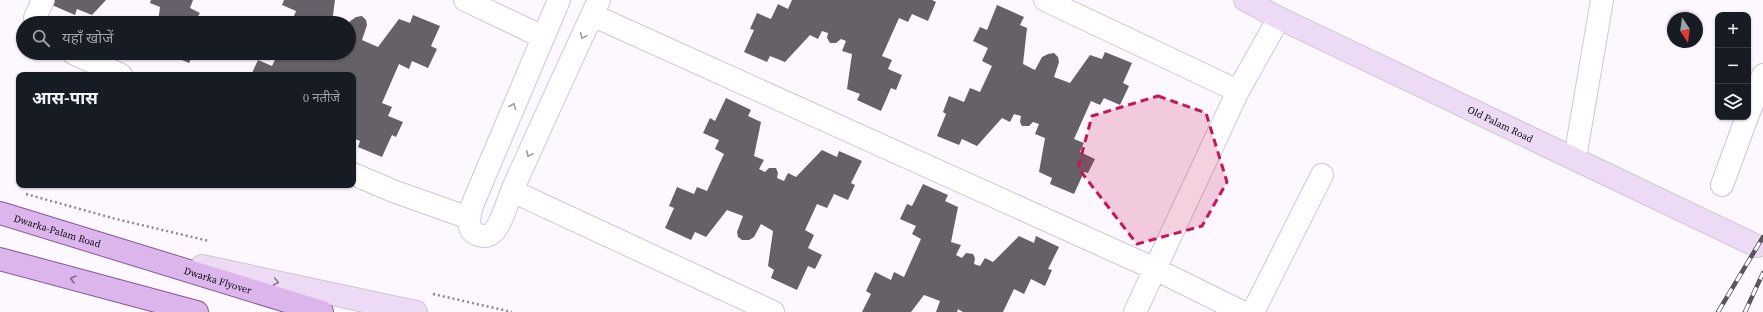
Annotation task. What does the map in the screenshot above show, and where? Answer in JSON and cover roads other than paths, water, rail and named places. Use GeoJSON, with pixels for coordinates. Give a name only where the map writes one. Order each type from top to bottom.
{"type":"FeatureCollection","features":[{"type":"Feature","properties":{"kind":"main road","name":"Dwarka-Palam Road"},"geometry":{"type":"LineString","coordinates":[[0,213],[114,248]]}},
{"type":"Feature","properties":{"kind":"main road","name":"Dwarka Flyover"},"geometry":{"type":"LineString","coordinates":[[114,248],[322,312]]}},
{"type":"Feature","properties":{"kind":"main road"},"geometry":{"type":"LineString","coordinates":[[0,259],[197,312]]}},
{"type":"Feature","properties":{"kind":"street"},"geometry":{"type":"LineString","coordinates":[[36,16],[43,0]]}},
{"type":"Feature","properties":{"kind":"street"},"geometry":{"type":"LineString","coordinates":[[465,0],[543,37]]}},
{"type":"Feature","properties":{"kind":"street"},"geometry":{"type":"LineString","coordinates":[[559,0],[471,208],[469,218],[470,228],[476,234],[484,236],[492,234],[499,224],[512,191],[595,7],[1155,269],[1242,312]]}},
{"type":"Feature","properties":{"kind":"street"},"geometry":{"type":"LineString","coordinates":[[1044,0],[1238,91]]}},
{"type":"Feature","properties":{"kind":"street","name":"Old Palam Road"},"geometry":{"type":"LineString","coordinates":[[1245,0],[1279,18],[1757,246]]}},
{"type":"Feature","properties":{"kind":"street"},"geometry":{"type":"LineString","coordinates":[[1575,158],[1602,0]]}},
{"type":"Feature","properties":{"kind":"street"},"geometry":{"type":"LineString","coordinates":[[1135,312],[1238,91],[1279,18]]}},
{"type":"Feature","properties":{"kind":"street"},"geometry":{"type":"LineString","coordinates":[[88,60],[114,72]]}},
{"type":"Feature","properties":{"kind":"street"},"geometry":{"type":"LineString","coordinates":[[1751,108],[1763,75]]}},
{"type":"Feature","properties":{"kind":"street"},"geometry":{"type":"LineString","coordinates":[[1722,184],[1746,120]]}},
{"type":"Feature","properties":{"kind":"street"},"geometry":{"type":"LineString","coordinates":[[356,175],[393,191],[469,218]]}},
{"type":"Feature","properties":{"kind":"street"},"geometry":{"type":"LineString","coordinates":[[1254,312],[1322,175]]}},
{"type":"Feature","properties":{"kind":"street"},"geometry":{"type":"LineString","coordinates":[[512,191],[773,312]]}},
{"type":"Feature","properties":{"kind":"street"},"geometry":{"type":"LineString","coordinates":[[114,248],[416,312]]}},
{"type":"Feature","properties":{"kind":"street"},"geometry":{"type":"LineString","coordinates":[[111,289],[166,312]]}},
{"type":"Feature","properties":{"kind":"railway"},"geometry":{"type":"LineString","coordinates":[[1718,312],[1763,237]]}},
{"type":"Feature","properties":{"kind":"railway"},"geometry":{"type":"LineString","coordinates":[[1745,312],[1763,273]]}}]}
